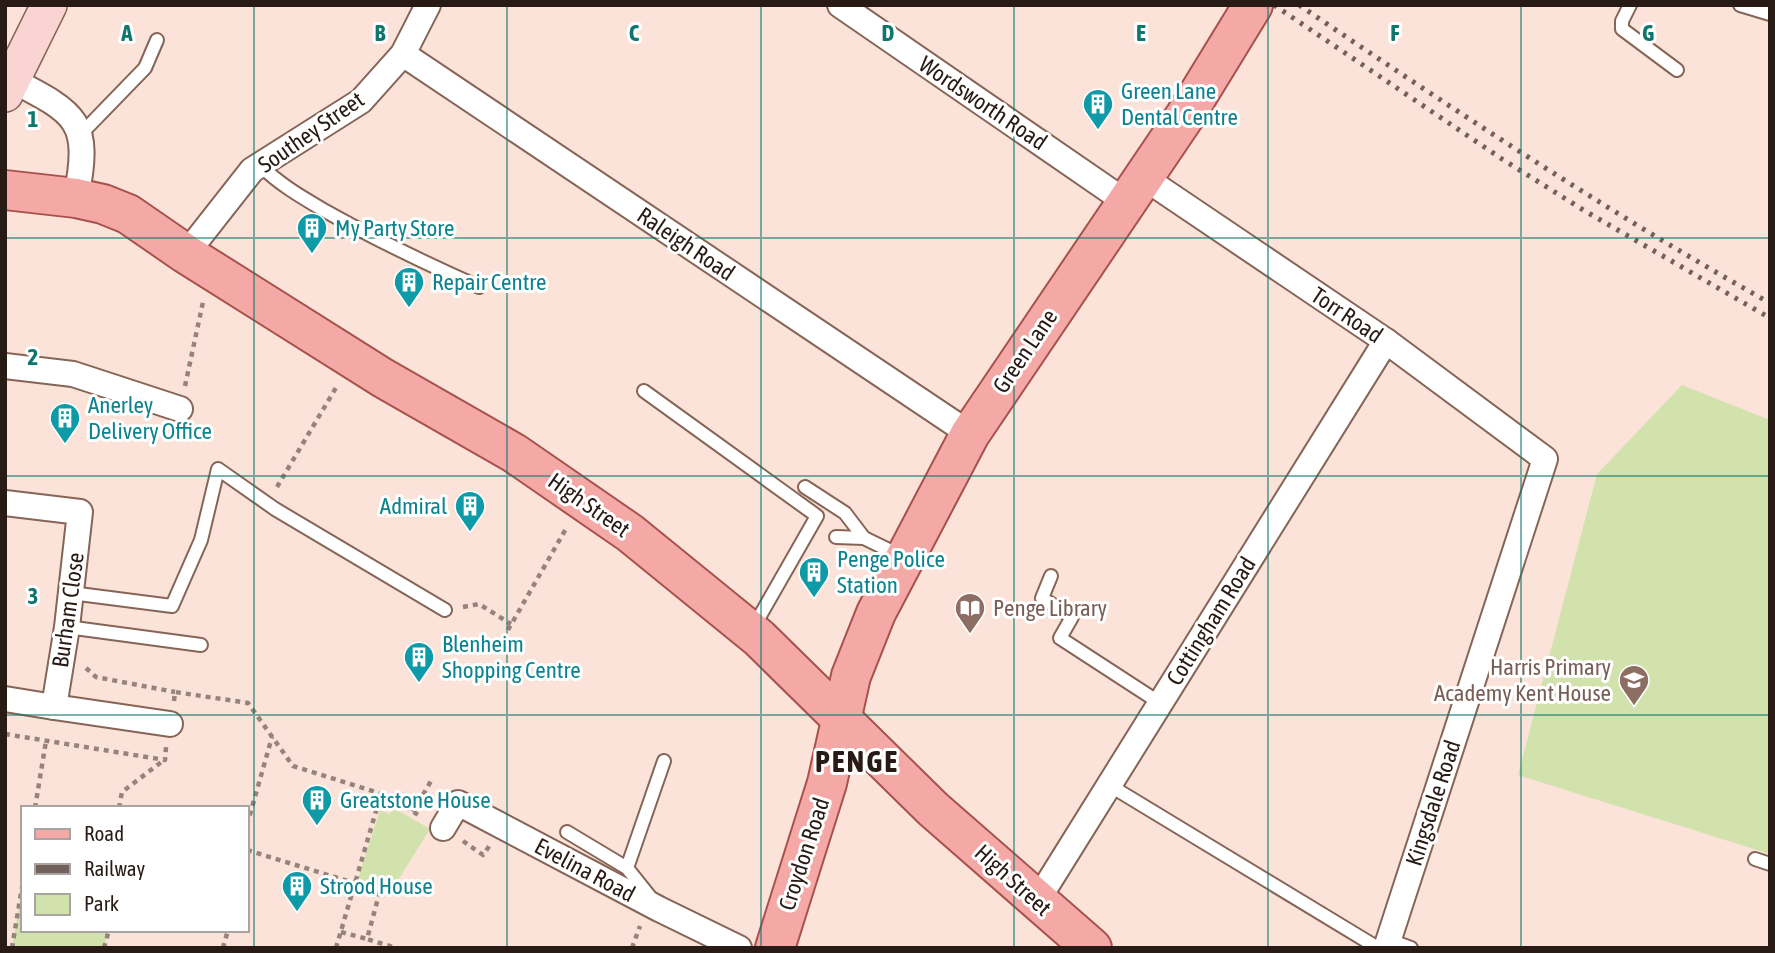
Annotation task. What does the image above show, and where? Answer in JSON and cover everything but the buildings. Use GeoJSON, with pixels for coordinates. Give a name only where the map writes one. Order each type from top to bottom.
{"type":"FeatureCollection","features":[{"type":"Feature","properties":{"kind":"main road","name":"Green Lane"},"geometry":{"type":"LineString","coordinates":[[842,720],[851,676],[876,612],[970,434],[1185,116],[1253,5]]}},
{"type":"Feature","properties":{"kind":"main road","name":"High Street"},"geometry":{"type":"LineString","coordinates":[[5,190],[76,198],[103,204],[128,214],[353,359],[514,453],[583,500],[630,533],[751,632],[933,809],[1092,948]]}},
{"type":"Feature","properties":{"kind":"main road","name":"Croydon Road"},"geometry":{"type":"LineString","coordinates":[[775,948],[827,783],[842,720]]}},
{"type":"Feature","properties":{"kind":"street"},"geometry":{"type":"LineString","coordinates":[[49,5],[9,87],[55,102],[71,116],[80,135],[83,151],[76,198]]}},
{"type":"Feature","properties":{"kind":"street","name":"Southey Street"},"geometry":{"type":"LineString","coordinates":[[187,254],[252,170],[361,101],[403,54],[428,5]]}},
{"type":"Feature","properties":{"kind":"street","name":"Wordsworth Road"},"geometry":{"type":"LineString","coordinates":[[840,5],[1135,190]]}},
{"type":"Feature","properties":{"kind":"street","name":"Raleigh Road"},"geometry":{"type":"LineString","coordinates":[[403,54],[970,434]]}},
{"type":"Feature","properties":{"kind":"street","name":"Torr Road"},"geometry":{"type":"LineString","coordinates":[[1135,190],[1386,341],[1545,459]]}},
{"type":"Feature","properties":{"kind":"street","name":"Cottingham Road"},"geometry":{"type":"LineString","coordinates":[[1037,901],[1386,341]]}},
{"type":"Feature","properties":{"kind":"street"},"geometry":{"type":"LineString","coordinates":[[5,366],[73,374],[180,409]]}},
{"type":"Feature","properties":{"kind":"street","name":"Kingsdale Road"},"geometry":{"type":"LineString","coordinates":[[1391,946],[1545,459]]}},
{"type":"Feature","properties":{"kind":"street","name":"Burham Close"},"geometry":{"type":"LineString","coordinates":[[5,503],[80,512],[54,707]]}},
{"type":"Feature","properties":{"kind":"street"},"geometry":{"type":"LineString","coordinates":[[5,699],[170,724]]}},
{"type":"Feature","properties":{"kind":"street","name":"Evelina Road"},"geometry":{"type":"LineString","coordinates":[[443,828],[458,803],[650,916],[739,948]]}},
{"type":"Feature","properties":{"kind":"lane"},"geometry":{"type":"LineString","coordinates":[[1630,5],[1622,21],[1622,29],[1677,70]]}},
{"type":"Feature","properties":{"kind":"lane"},"geometry":{"type":"LineString","coordinates":[[1740,5],[1770,14]]}},
{"type":"Feature","properties":{"kind":"lane"},"geometry":{"type":"LineString","coordinates":[[80,135],[145,68],[157,40]]}},
{"type":"Feature","properties":{"kind":"lane"},"geometry":{"type":"LineString","coordinates":[[260,166],[274,180],[352,226],[479,287]]}},
{"type":"Feature","properties":{"kind":"lane"},"geometry":{"type":"LineString","coordinates":[[644,391],[817,516],[751,632]]}},
{"type":"Feature","properties":{"kind":"lane"},"geometry":{"type":"LineString","coordinates":[[71,593],[172,606],[201,540],[218,469],[268,503],[445,610]]}},
{"type":"Feature","properties":{"kind":"lane"},"geometry":{"type":"LineString","coordinates":[[805,487],[827,493],[864,538]]}},
{"type":"Feature","properties":{"kind":"lane"},"geometry":{"type":"LineString","coordinates":[[836,537],[864,538],[904,557]]}},
{"type":"Feature","properties":{"kind":"lane"},"geometry":{"type":"LineString","coordinates":[[1051,576],[1042,598],[1072,617],[1060,638],[1160,703]]}},
{"type":"Feature","properties":{"kind":"lane"},"geometry":{"type":"LineString","coordinates":[[65,637],[201,645]]}},
{"type":"Feature","properties":{"kind":"lane"},"geometry":{"type":"LineString","coordinates":[[627,868],[664,761]]}},
{"type":"Feature","properties":{"kind":"lane"},"geometry":{"type":"LineString","coordinates":[[1109,785],[1391,946]]}},
{"type":"Feature","properties":{"kind":"lane"},"geometry":{"type":"LineString","coordinates":[[567,832],[627,868],[650,916]]}},
{"type":"Feature","properties":{"kind":"lane"},"geometry":{"type":"LineString","coordinates":[[1755,859],[1770,864]]}},
{"type":"Feature","properties":{"kind":"path"},"geometry":{"type":"LineString","coordinates":[[180,409],[205,294]]}},
{"type":"Feature","properties":{"kind":"path"},"geometry":{"type":"LineString","coordinates":[[268,503],[353,359]]}},
{"type":"Feature","properties":{"kind":"path"},"geometry":{"type":"LineString","coordinates":[[508,630],[583,500]]}},
{"type":"Feature","properties":{"kind":"path"},"geometry":{"type":"LineString","coordinates":[[445,610],[480,604],[511,624]]}},
{"type":"Feature","properties":{"kind":"path"},"geometry":{"type":"LineString","coordinates":[[65,637],[96,677],[248,702],[293,766],[382,794],[443,828],[483,855],[491,843]]}},
{"type":"Feature","properties":{"kind":"path"},"geometry":{"type":"LineString","coordinates":[[119,806],[122,792],[164,760],[175,692]]}},
{"type":"Feature","properties":{"kind":"path"},"geometry":{"type":"LineString","coordinates":[[5,734],[164,760]]}},
{"type":"Feature","properties":{"kind":"path"},"geometry":{"type":"LineString","coordinates":[[248,821],[272,737]]}},
{"type":"Feature","properties":{"kind":"path"},"geometry":{"type":"LineString","coordinates":[[35,806],[46,740]]}},
{"type":"Feature","properties":{"kind":"path"},"geometry":{"type":"LineString","coordinates":[[413,812],[431,781]]}},
{"type":"Feature","properties":{"kind":"path"},"geometry":{"type":"LineString","coordinates":[[336,948],[382,794]]}},
{"type":"Feature","properties":{"kind":"path"},"geometry":{"type":"LineString","coordinates":[[248,850],[380,891],[367,939]]}},
{"type":"Feature","properties":{"kind":"path"},"geometry":{"type":"LineString","coordinates":[[12,948],[21,893]]}},
{"type":"Feature","properties":{"kind":"path"},"geometry":{"type":"LineString","coordinates":[[632,948],[650,916]]}},
{"type":"Feature","properties":{"kind":"path"},"geometry":{"type":"LineString","coordinates":[[341,932],[396,948]]}},
{"type":"Feature","properties":{"kind":"green space"},"geometry":{"type":"Polygon","coordinates":[[[1682,385],[1770,420],[1770,854],[1518,775],[1597,474],[1682,385]]]}},
{"type":"Feature","properties":{"kind":"green space"},"geometry":{"type":"Polygon","coordinates":[[[394,808],[430,829],[395,885],[387,888],[358,879],[380,810],[390,814],[394,808]]]}},
{"type":"Feature","properties":{"kind":"green space"},"geometry":{"type":"Polygon","coordinates":[[[21,893],[21,932],[108,932],[104,948],[12,948],[21,893]]]}},
{"type":"Feature","properties":{"kind":"railway"},"geometry":{"type":"LineString","coordinates":[[1274,5],[1502,159],[1585,211],[1770,318]]}},
{"type":"Feature","properties":{"kind":"railway"},"geometry":{"type":"LineString","coordinates":[[1299,5],[1531,159],[1770,303]]}},
{"type":"Feature","properties":{"kind":"place","name":"Green Lane Dental Centre"},"geometry":{"type":"Point","coordinates":[1098,131]}},
{"type":"Feature","properties":{"kind":"place","name":"My Party Store"},"geometry":{"type":"Point","coordinates":[312,255]}},
{"type":"Feature","properties":{"kind":"place","name":"Repair Centre"},"geometry":{"type":"Point","coordinates":[409,309]}},
{"type":"Feature","properties":{"kind":"place","name":"Anerley Delivery Office"},"geometry":{"type":"Point","coordinates":[65,445]}},
{"type":"Feature","properties":{"kind":"place","name":"Admiral"},"geometry":{"type":"Point","coordinates":[470,533]}},
{"type":"Feature","properties":{"kind":"place","name":"Penge Police Station"},"geometry":{"type":"Point","coordinates":[814,599]}},
{"type":"Feature","properties":{"kind":"place","name":"Penge Library"},"geometry":{"type":"Point","coordinates":[970,635]}},
{"type":"Feature","properties":{"kind":"place","name":"Blenheim Shopping Centre"},"geometry":{"type":"Point","coordinates":[419,684]}},
{"type":"Feature","properties":{"kind":"place","name":"Harris Primary Academy Kent House"},"geometry":{"type":"Point","coordinates":[1634,707]}},
{"type":"Feature","properties":{"kind":"place","name":"Greatstone House"},"geometry":{"type":"Point","coordinates":[317,827]}},
{"type":"Feature","properties":{"kind":"place","name":"Strood House"},"geometry":{"type":"Point","coordinates":[297,913]}},
{"type":"Feature","properties":{"kind":"district","name":"PENGE"},"geometry":{"type":"Point","coordinates":[857,761]}}]}
